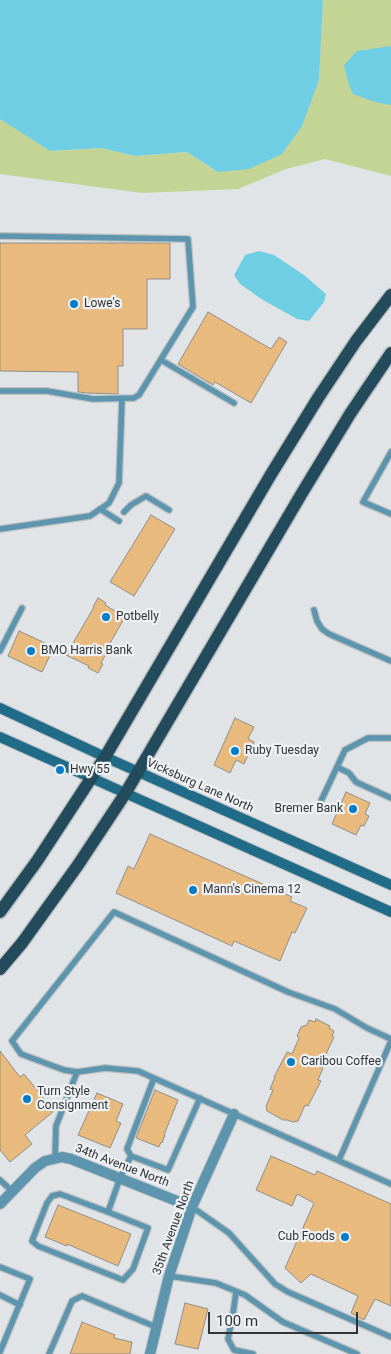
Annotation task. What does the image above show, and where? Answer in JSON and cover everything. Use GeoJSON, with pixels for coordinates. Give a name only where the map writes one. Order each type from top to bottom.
{"type":"FeatureCollection","features":[{"type":"Feature","properties":{"kind":"main road"},"geometry":{"type":"LineString","coordinates":[[0,912],[37,861],[105,757],[318,398],[356,340],[391,295]]}},
{"type":"Feature","properties":{"kind":"main road"},"geometry":{"type":"LineString","coordinates":[[0,969],[22,943],[78,865],[125,794],[302,493],[350,414],[391,353]]}},
{"type":"Feature","properties":{"kind":"main road","name":"Vicksburg Lane North"},"geometry":{"type":"LineString","coordinates":[[0,708],[391,885]]}},
{"type":"Feature","properties":{"kind":"main road"},"geometry":{"type":"LineString","coordinates":[[0,737],[391,912]]}},
{"type":"Feature","properties":{"kind":"street","name":"35th Avenue North"},"geometry":{"type":"LineString","coordinates":[[150,1354],[169,1276],[192,1207],[234,1114]]}},
{"type":"Feature","properties":{"kind":"street","name":"34th Avenue North"},"geometry":{"type":"LineString","coordinates":[[0,1204],[36,1168],[45,1161],[55,1158],[71,1159],[192,1207]]}},
{"type":"Feature","properties":{"kind":"lane"},"geometry":{"type":"LineString","coordinates":[[0,236],[188,239],[194,308],[139,395],[134,398],[93,399],[47,391],[0,390]]}},
{"type":"Feature","properties":{"kind":"lane"},"geometry":{"type":"LineString","coordinates":[[161,360],[234,403]]}},
{"type":"Feature","properties":{"kind":"lane"},"geometry":{"type":"LineString","coordinates":[[0,529],[90,516],[109,503],[119,483],[122,399]]}},
{"type":"Feature","properties":{"kind":"lane"},"geometry":{"type":"LineString","coordinates":[[391,452],[364,502],[391,514]]}},
{"type":"Feature","properties":{"kind":"lane"},"geometry":{"type":"LineString","coordinates":[[124,512],[130,505],[146,496],[169,510]]}},
{"type":"Feature","properties":{"kind":"lane"},"geometry":{"type":"LineString","coordinates":[[100,509],[119,521]]}},
{"type":"Feature","properties":{"kind":"lane"},"geometry":{"type":"LineString","coordinates":[[0,651],[22,608]]}},
{"type":"Feature","properties":{"kind":"lane"},"geometry":{"type":"LineString","coordinates":[[314,610],[317,621],[322,629],[329,634],[391,661]]}},
{"type":"Feature","properties":{"kind":"lane"},"geometry":{"type":"LineString","coordinates":[[321,801],[345,750],[368,738],[391,738]]}},
{"type":"Feature","properties":{"kind":"lane"},"geometry":{"type":"LineString","coordinates":[[337,767],[349,773],[356,782],[391,798]]}},
{"type":"Feature","properties":{"kind":"lane"},"geometry":{"type":"LineString","coordinates":[[338,1160],[391,1040],[335,1009],[288,992],[114,912],[12,1041],[21,1054],[64,1070],[77,1072],[104,1068],[138,1071],[391,1184]]}},
{"type":"Feature","properties":{"kind":"lane"},"geometry":{"type":"LineString","coordinates":[[55,1158],[56,1126],[77,1072]]}},
{"type":"Feature","properties":{"kind":"lane"},"geometry":{"type":"LineString","coordinates":[[154,1078],[127,1149],[131,1156],[168,1170],[200,1098]]}},
{"type":"Feature","properties":{"kind":"lane"},"geometry":{"type":"LineString","coordinates":[[108,1212],[120,1178],[131,1156]]}},
{"type":"Feature","properties":{"kind":"lane"},"geometry":{"type":"LineString","coordinates":[[0,1180],[12,1191]]}},
{"type":"Feature","properties":{"kind":"lane"},"geometry":{"type":"LineString","coordinates":[[60,1194],[108,1212],[148,1228],[133,1269],[122,1280],[38,1246],[32,1241],[47,1202],[52,1196],[60,1194]]}},
{"type":"Feature","properties":{"kind":"lane"},"geometry":{"type":"LineString","coordinates":[[192,1207],[229,1232],[275,1284],[288,1292],[391,1337]]}},
{"type":"Feature","properties":{"kind":"lane"},"geometry":{"type":"LineString","coordinates":[[0,1267],[30,1280],[0,1352]]}},
{"type":"Feature","properties":{"kind":"lane"},"geometry":{"type":"LineString","coordinates":[[169,1276],[216,1283],[245,1295],[283,1322],[357,1354]]}},
{"type":"Feature","properties":{"kind":"lane"},"geometry":{"type":"LineString","coordinates":[[236,1292],[228,1340],[234,1350],[253,1354]]}},
{"type":"Feature","properties":{"kind":"lane"},"geometry":{"type":"LineString","coordinates":[[0,1294],[20,1305]]}},
{"type":"Feature","properties":{"kind":"lane"},"geometry":{"type":"LineString","coordinates":[[49,1354],[72,1301],[82,1296],[156,1326]]}},
{"type":"Feature","properties":{"kind":"green space"},"geometry":{"type":"Polygon","coordinates":[[[323,0],[391,0],[391,176],[325,159],[286,169],[238,189],[142,193],[0,174],[0,119],[51,151],[101,148],[135,156],[187,152],[218,172],[319,80],[323,0]]]}},
{"type":"Feature","properties":{"kind":"water"},"geometry":{"type":"Polygon","coordinates":[[[0,0],[323,0],[319,80],[302,126],[282,154],[249,169],[218,172],[187,152],[135,156],[101,148],[50,151],[0,119],[0,0]]]}},
{"type":"Feature","properties":{"kind":"water"},"geometry":{"type":"Polygon","coordinates":[[[391,46],[391,105],[375,102],[353,94],[344,65],[357,51],[391,46]]]}},
{"type":"Feature","properties":{"kind":"water"},"geometry":{"type":"Polygon","coordinates":[[[259,251],[274,255],[304,275],[326,294],[324,302],[309,321],[297,319],[263,300],[240,284],[234,275],[245,255],[259,251]]]}},
{"type":"Feature","properties":{"kind":"building","name":"Lowe's"},"geometry":{"type":"Polygon","coordinates":[[[0,243],[170,243],[170,279],[147,279],[147,329],[123,329],[123,366],[118,366],[118,394],[78,392],[78,372],[0,371],[0,243]]]}},
{"type":"Feature","properties":{"kind":"building"},"geometry":{"type":"Polygon","coordinates":[[[208,312],[271,349],[279,337],[287,342],[251,403],[215,382],[213,385],[178,364],[208,312]]]}},
{"type":"Feature","properties":{"kind":"building"},"geometry":{"type":"Polygon","coordinates":[[[151,515],[175,529],[134,596],[110,582],[151,515]]]}},
{"type":"Feature","properties":{"kind":"building"},"geometry":{"type":"Polygon","coordinates":[[[98,598],[106,603],[105,605],[125,617],[105,652],[107,652],[98,673],[88,668],[89,666],[66,655],[98,598]]]}},
{"type":"Feature","properties":{"kind":"building","name":"BMO Harris Bank"},"geometry":{"type":"Polygon","coordinates":[[[19,631],[54,647],[42,672],[8,656],[19,631]]]}},
{"type":"Feature","properties":{"kind":"building","name":"Ruby Tuesday"},"geometry":{"type":"Polygon","coordinates":[[[235,718],[254,727],[248,739],[254,742],[244,764],[236,760],[230,773],[214,765],[235,718]]]}},
{"type":"Feature","properties":{"kind":"building","name":"Bremer Bank"},"geometry":{"type":"Polygon","coordinates":[[[346,792],[370,803],[365,814],[369,816],[364,826],[361,825],[356,835],[332,824],[346,792]]]}},
{"type":"Feature","properties":{"kind":"building","name":"Mann's Cinema 12"},"geometry":{"type":"Polygon","coordinates":[[[150,834],[292,897],[290,901],[307,908],[295,933],[292,932],[280,961],[234,941],[232,946],[116,893],[128,866],[134,869],[150,834]]]}},
{"type":"Feature","properties":{"kind":"building"},"geometry":{"type":"Polygon","coordinates":[[[316,1019],[330,1026],[329,1028],[334,1031],[332,1036],[334,1037],[320,1067],[323,1068],[318,1080],[321,1081],[308,1106],[305,1105],[298,1121],[283,1120],[267,1111],[266,1106],[273,1090],[270,1089],[287,1052],[292,1054],[299,1038],[297,1036],[301,1027],[307,1025],[309,1020],[315,1022],[316,1019]]]}},
{"type":"Feature","properties":{"kind":"building"},"geometry":{"type":"Polygon","coordinates":[[[0,1051],[20,1077],[24,1074],[54,1111],[25,1135],[32,1144],[10,1162],[0,1150],[0,1051]]]}},
{"type":"Feature","properties":{"kind":"building"},"geometry":{"type":"Polygon","coordinates":[[[155,1090],[178,1100],[159,1147],[136,1138],[155,1090]]]}},
{"type":"Feature","properties":{"kind":"building"},"geometry":{"type":"Polygon","coordinates":[[[97,1093],[123,1104],[116,1121],[121,1123],[110,1148],[78,1135],[97,1093]]]}},
{"type":"Feature","properties":{"kind":"building","name":"Cub Foods"},"geometry":{"type":"Polygon","coordinates":[[[271,1156],[315,1175],[317,1171],[391,1204],[391,1306],[375,1299],[364,1320],[351,1313],[358,1296],[311,1274],[301,1283],[285,1268],[314,1203],[297,1194],[292,1206],[256,1190],[271,1156]]]}},
{"type":"Feature","properties":{"kind":"building"},"geometry":{"type":"Polygon","coordinates":[[[58,1205],[131,1234],[118,1266],[67,1244],[67,1246],[45,1237],[58,1205]]]}},
{"type":"Feature","properties":{"kind":"building"},"geometry":{"type":"Polygon","coordinates":[[[185,1303],[208,1309],[198,1349],[175,1344],[185,1303]]]}},
{"type":"Feature","properties":{"kind":"building"},"geometry":{"type":"Polygon","coordinates":[[[82,1322],[115,1335],[114,1338],[132,1342],[130,1354],[70,1354],[82,1322]]]}},
{"type":"Feature","properties":{"kind":"place","name":"Lowe's"},"geometry":{"type":"Point","coordinates":[74,304]}},
{"type":"Feature","properties":{"kind":"place","name":"Potbelly"},"geometry":{"type":"Point","coordinates":[106,617]}},
{"type":"Feature","properties":{"kind":"place","name":"BMO Harris Bank"},"geometry":{"type":"Point","coordinates":[31,651]}},
{"type":"Feature","properties":{"kind":"place","name":"Ruby Tuesday"},"geometry":{"type":"Point","coordinates":[235,751]}},
{"type":"Feature","properties":{"kind":"place","name":"Hwy 55"},"geometry":{"type":"Point","coordinates":[60,770]}},
{"type":"Feature","properties":{"kind":"place","name":"Bremer Bank"},"geometry":{"type":"Point","coordinates":[353,809]}},
{"type":"Feature","properties":{"kind":"place","name":"Mann's Cinema 12"},"geometry":{"type":"Point","coordinates":[193,890]}},
{"type":"Feature","properties":{"kind":"place","name":"Caribou Coffee"},"geometry":{"type":"Point","coordinates":[291,1062]}},
{"type":"Feature","properties":{"kind":"place","name":"Turn Style Consignment"},"geometry":{"type":"Point","coordinates":[27,1099]}},
{"type":"Feature","properties":{"kind":"place","name":"Cub Foods"},"geometry":{"type":"Point","coordinates":[345,1237]}}]}
